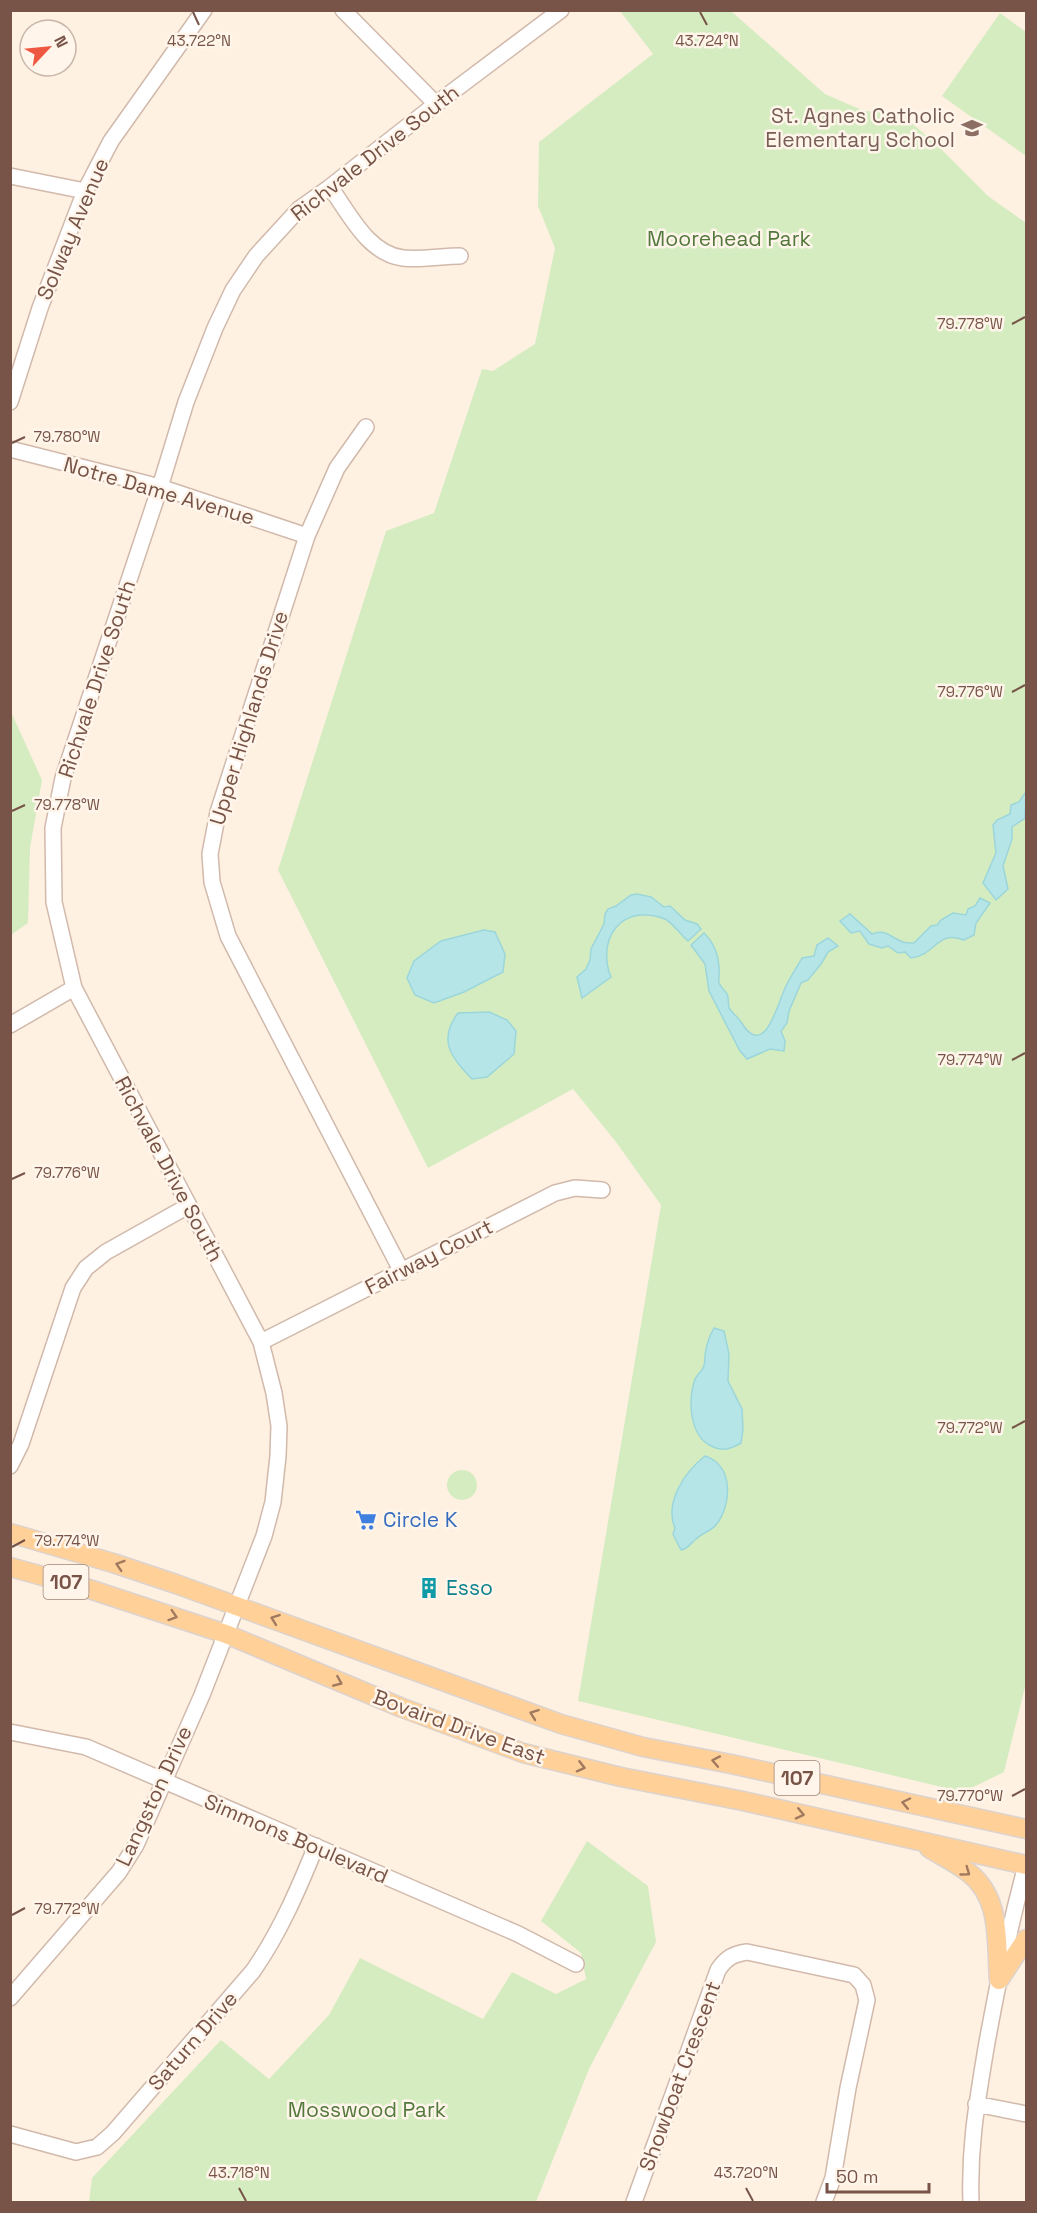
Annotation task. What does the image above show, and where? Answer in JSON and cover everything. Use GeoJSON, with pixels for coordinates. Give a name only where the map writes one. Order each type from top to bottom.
{"type":"FeatureCollection","features":[{"type":"Feature","properties":{"kind":"main road","name":"Bovaird Drive East"},"geometry":{"type":"LineString","coordinates":[[10,1533],[113,1563],[237,1605],[561,1724],[643,1747],[1026,1829]]}},
{"type":"Feature","properties":{"kind":"main road","name":"Bovaird Drive East"},"geometry":{"type":"LineString","coordinates":[[10,1567],[86,1588],[226,1634],[400,1707],[523,1753],[621,1777],[1026,1865]]}},
{"type":"Feature","properties":{"kind":"main road"},"geometry":{"type":"LineString","coordinates":[[917,1840],[969,1873],[989,1895],[994,1911],[999,1980]]}},
{"type":"Feature","properties":{"kind":"main road"},"geometry":{"type":"LineString","coordinates":[[999,1980],[1026,1939]]}},
{"type":"Feature","properties":{"kind":"street","name":"Solway Avenue"},"geometry":{"type":"LineString","coordinates":[[10,402],[40,308],[85,192],[111,141],[204,10]]}},
{"type":"Feature","properties":{"kind":"street"},"geometry":{"type":"LineString","coordinates":[[343,10],[436,104]]}},
{"type":"Feature","properties":{"kind":"street","name":"Richvale Drive South"},"geometry":{"type":"LineString","coordinates":[[237,1605],[264,1536],[273,1502],[279,1426],[274,1393],[261,1342],[74,988],[54,902],[53,828],[63,778],[186,402],[215,328],[233,290],[256,256],[293,216],[561,10]]}},
{"type":"Feature","properties":{"kind":"street"},"geometry":{"type":"LineString","coordinates":[[10,176],[85,192]]}},
{"type":"Feature","properties":{"kind":"street"},"geometry":{"type":"LineString","coordinates":[[330,187],[365,237],[386,252],[402,258],[460,256]]}},
{"type":"Feature","properties":{"kind":"street","name":"Upper Highlands Drive"},"geometry":{"type":"LineString","coordinates":[[366,427],[337,468],[307,536],[218,812],[210,854],[212,882],[228,936],[402,1272]]}},
{"type":"Feature","properties":{"kind":"street","name":"Notre Dame Avenue"},"geometry":{"type":"LineString","coordinates":[[10,449],[160,487],[307,536]]}},
{"type":"Feature","properties":{"kind":"street"},"geometry":{"type":"LineString","coordinates":[[10,1025],[74,988]]}},
{"type":"Feature","properties":{"kind":"street","name":"Fairway Court"},"geometry":{"type":"LineString","coordinates":[[261,1342],[555,1193],[575,1188],[602,1190]]}},
{"type":"Feature","properties":{"kind":"street"},"geometry":{"type":"LineString","coordinates":[[10,1466],[21,1444],[73,1288],[86,1268],[106,1252],[188,1206]]}},
{"type":"Feature","properties":{"kind":"street","name":"Langston Drive"},"geometry":{"type":"LineString","coordinates":[[10,1998],[119,1872],[136,1845],[202,1695],[237,1605]]}},
{"type":"Feature","properties":{"kind":"street","name":"Simmons Boulevard"},"geometry":{"type":"LineString","coordinates":[[10,1732],[86,1747],[518,1934],[576,1964]]}},
{"type":"Feature","properties":{"kind":"street","name":"Saturn Drive"},"geometry":{"type":"LineString","coordinates":[[10,2134],[76,2152],[97,2147],[113,2133],[253,1971],[273,1942],[289,1911],[316,1846]]}},
{"type":"Feature","properties":{"kind":"street"},"geometry":{"type":"LineString","coordinates":[[971,2202],[970,2156],[976,2104],[999,1980],[1026,1865]]}},
{"type":"Feature","properties":{"kind":"street","name":"Showboat Crescent"},"geometry":{"type":"LineString","coordinates":[[634,2202],[718,1970],[724,1961],[735,1954],[747,1953],[854,1976],[863,1986],[867,2000],[848,2088],[833,2178],[824,2202]]}},
{"type":"Feature","properties":{"kind":"street"},"geometry":{"type":"LineString","coordinates":[[976,2104],[1026,2114]]}},
{"type":"Feature","properties":{"kind":"green space","name":"Moorehead Park"},"geometry":{"type":"Polygon","coordinates":[[[620,11],[731,11],[825,94],[864,111],[900,113],[936,144],[988,196],[1026,223],[1026,1683],[1004,1772],[963,1792],[578,1701],[661,1205],[616,1142],[573,1089],[428,1168],[278,870],[386,531],[434,513],[482,369],[493,371],[535,344],[555,248],[538,206],[539,142],[653,54],[620,11]]]}},
{"type":"Feature","properties":{"kind":"green space"},"geometry":{"type":"Polygon","coordinates":[[[1000,13],[1026,32],[1026,156],[942,96],[1000,13]]]}},
{"type":"Feature","properties":{"kind":"green space"},"geometry":{"type":"Polygon","coordinates":[[[11,712],[42,780],[30,848],[28,923],[11,935],[11,712]]]}},
{"type":"Feature","properties":{"kind":"green space"},"geometry":{"type":"Polygon","coordinates":[[[462,1470],[473,1474],[477,1485],[473,1496],[462,1500],[451,1496],[447,1485],[451,1474],[462,1470]]]}},
{"type":"Feature","properties":{"kind":"green space","name":"Mosswood Park"},"geometry":{"type":"Polygon","coordinates":[[[587,1841],[648,1886],[656,1942],[589,2069],[536,2202],[89,2202],[92,2178],[221,2040],[269,2079],[329,2015],[360,1958],[483,2019],[512,1972],[556,1994],[586,1979],[581,1953],[541,1921],[587,1841]]]}},
{"type":"Feature","properties":{"kind":"water"},"geometry":{"type":"Polygon","coordinates":[[[1026,792],[1025,818],[1012,827],[1012,839],[1003,866],[1008,889],[996,900],[983,883],[996,853],[993,825],[997,820],[1010,814],[1011,805],[1019,802],[1026,792]]]}},
{"type":"Feature","properties":{"kind":"water"},"geometry":{"type":"Polygon","coordinates":[[[631,895],[651,897],[664,907],[670,906],[685,920],[697,924],[701,929],[688,941],[670,923],[660,917],[645,915],[624,920],[611,935],[608,945],[608,966],[611,977],[582,998],[577,977],[586,969],[590,960],[591,949],[604,924],[605,914],[608,909],[631,895]]]}},
{"type":"Feature","properties":{"kind":"water"},"geometry":{"type":"Polygon","coordinates":[[[980,898],[990,903],[976,923],[974,935],[964,940],[948,938],[942,940],[926,953],[911,958],[905,952],[898,953],[888,946],[882,948],[869,944],[860,931],[851,933],[840,921],[850,914],[872,934],[881,932],[903,942],[914,943],[931,926],[937,925],[953,913],[966,915],[968,909],[975,906],[980,898]]]}},
{"type":"Feature","properties":{"kind":"water"},"geometry":{"type":"Polygon","coordinates":[[[484,930],[495,932],[505,954],[503,972],[464,992],[434,1003],[415,995],[407,978],[414,961],[441,941],[484,930]]]}},
{"type":"Feature","properties":{"kind":"water"},"geometry":{"type":"Polygon","coordinates":[[[704,933],[717,954],[719,983],[727,994],[729,1008],[749,1032],[757,1035],[769,1025],[786,986],[802,958],[814,956],[817,945],[828,938],[838,946],[828,952],[808,980],[801,983],[789,1011],[787,1023],[781,1031],[785,1041],[784,1051],[770,1049],[747,1059],[740,1051],[709,991],[705,964],[691,945],[704,933]]]}},
{"type":"Feature","properties":{"kind":"water"},"geometry":{"type":"Polygon","coordinates":[[[489,1012],[507,1020],[516,1031],[514,1054],[487,1077],[472,1079],[453,1056],[448,1041],[449,1032],[458,1013],[489,1012]]]}},
{"type":"Feature","properties":{"kind":"water"},"geometry":{"type":"Polygon","coordinates":[[[714,1328],[724,1331],[729,1354],[728,1381],[742,1409],[741,1443],[726,1449],[711,1446],[698,1434],[694,1426],[691,1407],[695,1379],[704,1366],[707,1344],[714,1328]]]}},
{"type":"Feature","properties":{"kind":"water"},"geometry":{"type":"Polygon","coordinates":[[[705,1456],[721,1468],[725,1477],[727,1497],[725,1507],[714,1527],[681,1550],[673,1534],[675,1528],[672,1518],[674,1498],[690,1470],[705,1456]]]}},
{"type":"Feature","properties":{"kind":"place","name":"St. Agnes Catholic Elementary School"},"geometry":{"type":"Point","coordinates":[972,128]}},
{"type":"Feature","properties":{"kind":"place","name":"Circle K"},"geometry":{"type":"Point","coordinates":[366,1520]}},
{"type":"Feature","properties":{"kind":"place","name":"Esso"},"geometry":{"type":"Point","coordinates":[429,1588]}}]}
